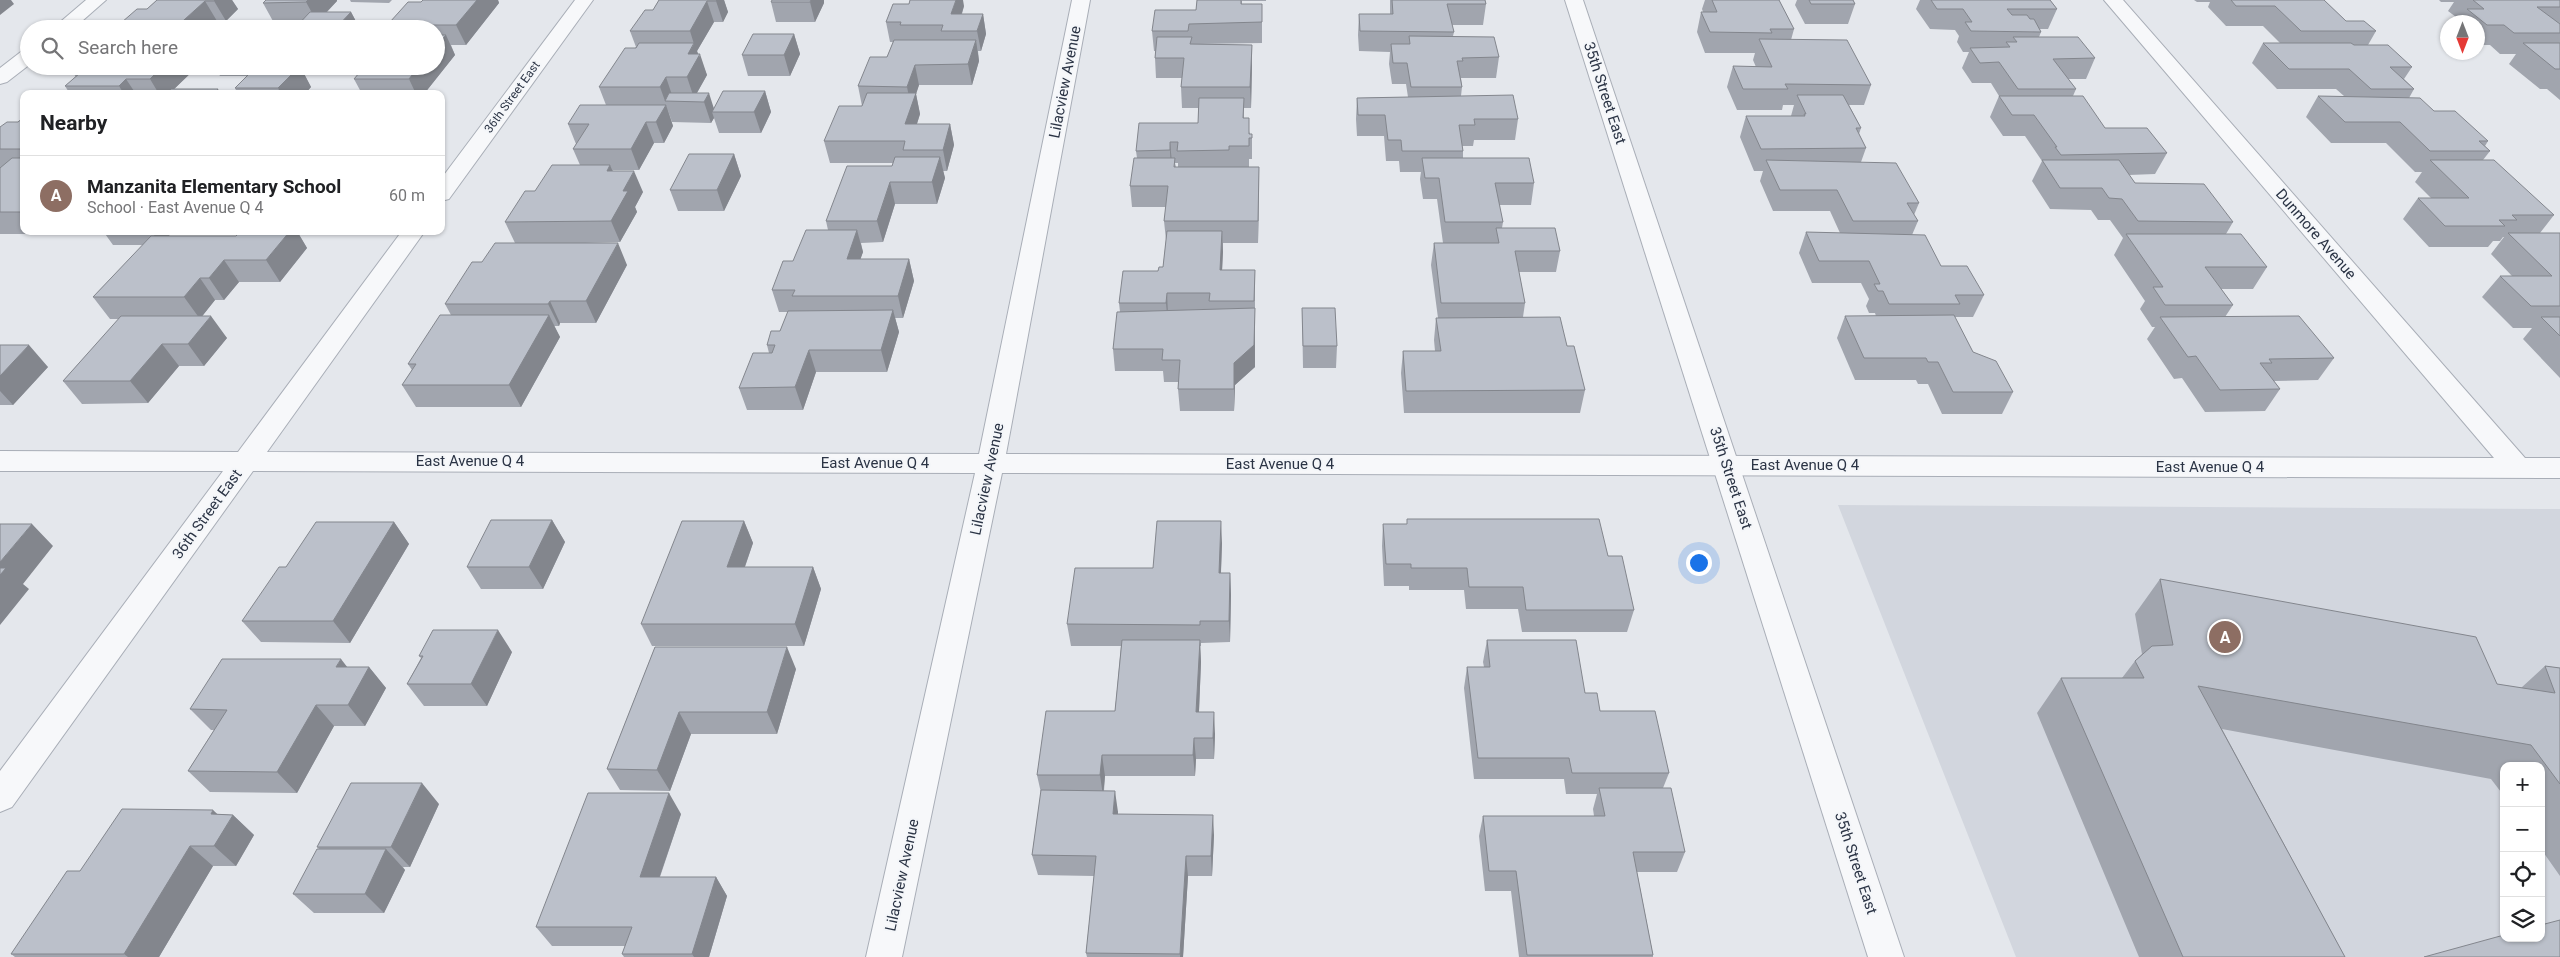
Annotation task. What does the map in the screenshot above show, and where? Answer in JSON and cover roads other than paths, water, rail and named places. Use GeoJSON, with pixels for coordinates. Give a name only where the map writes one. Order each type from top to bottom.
{"type":"FeatureCollection","features":[{"type":"Feature","properties":{"kind":"street"},"geometry":{"type":"LineString","coordinates":[[73,20],[97,0]]}},
{"type":"Feature","properties":{"kind":"street","name":"36th Street East"},"geometry":{"type":"LineString","coordinates":[[445,189],[584,0]]}},
{"type":"Feature","properties":{"kind":"street","name":"Lilacview Avenue"},"geometry":{"type":"LineString","coordinates":[[884,957],[991,463],[1081,0]]}},
{"type":"Feature","properties":{"kind":"street","name":"35th Street East"},"geometry":{"type":"LineString","coordinates":[[1574,0],[1886,957]]}},
{"type":"Feature","properties":{"kind":"street","name":"Dunmore Avenue"},"geometry":{"type":"LineString","coordinates":[[2113,0],[2518,468]]}},
{"type":"Feature","properties":{"kind":"street"},"geometry":{"type":"LineString","coordinates":[[0,78],[20,62]]}},
{"type":"Feature","properties":{"kind":"street","name":"36th Street East"},"geometry":{"type":"LineString","coordinates":[[0,797],[411,235]]}},
{"type":"Feature","properties":{"kind":"street","name":"East Avenue Q 4"},"geometry":{"type":"LineString","coordinates":[[0,461],[246,460],[2560,468]]}},
{"type":"Feature","properties":{"kind":"place","name":"Manzanita Elementary School"},"geometry":{"type":"Point","coordinates":[2225,637]}}]}
